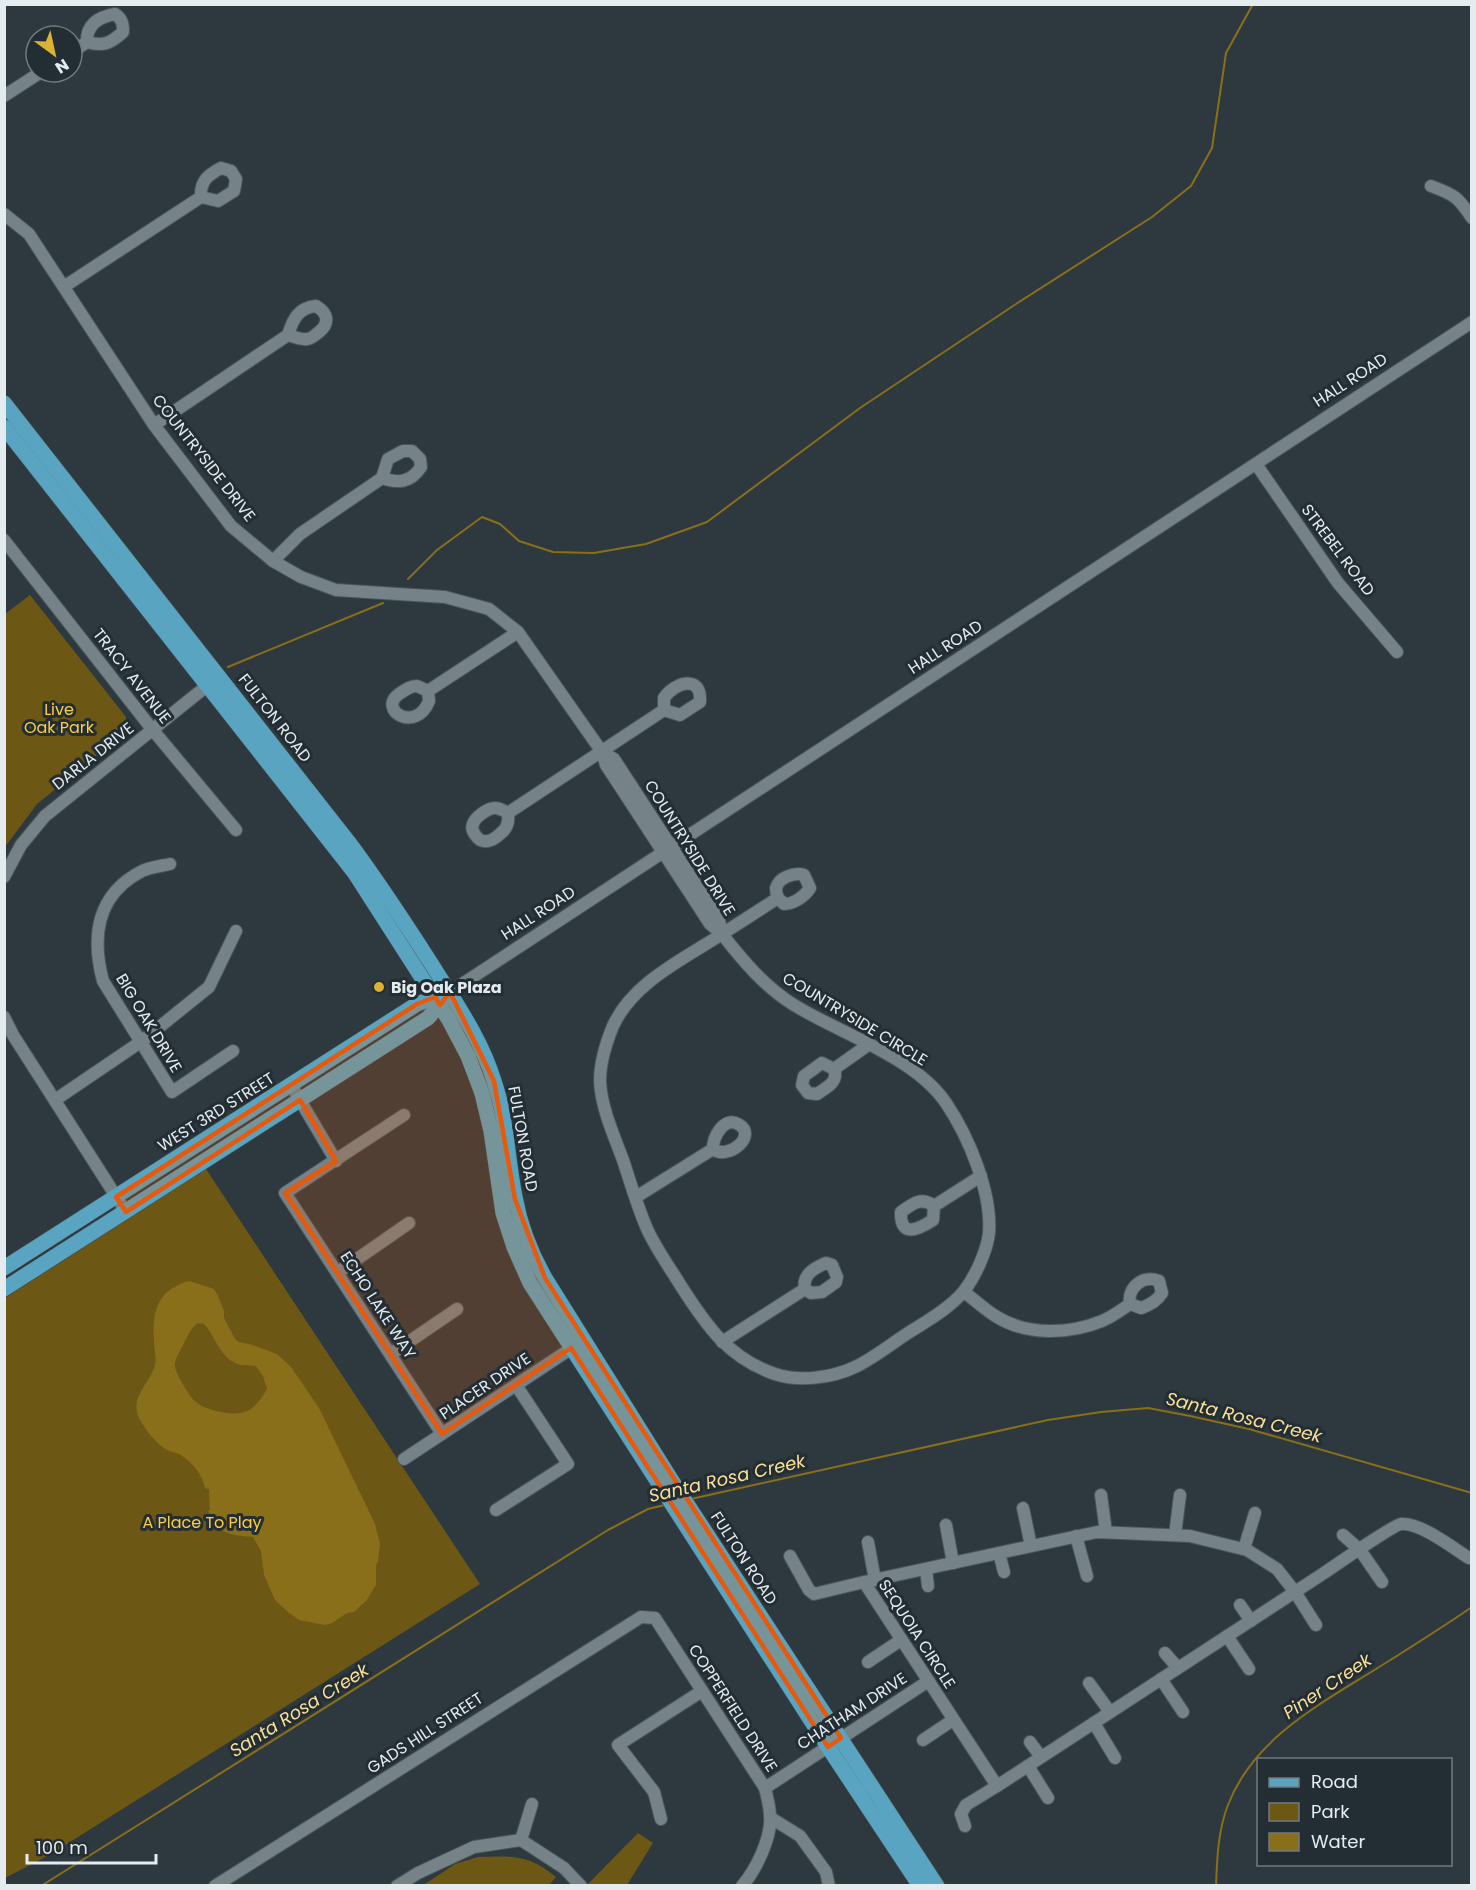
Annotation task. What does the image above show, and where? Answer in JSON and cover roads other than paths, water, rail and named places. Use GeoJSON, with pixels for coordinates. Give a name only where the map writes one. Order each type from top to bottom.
{"type":"FeatureCollection","features":[{"type":"Feature","properties":{"kind":"main road","name":"FULTON ROAD"},"geometry":{"type":"LineString","coordinates":[[4,403],[354,872],[437,1001],[463,1045],[482,1093],[491,1131],[500,1196],[514,1247],[539,1299],[577,1344],[834,1742],[920,1886]]}},
{"type":"Feature","properties":{"kind":"main road","name":"FULTON ROAD"},"geometry":{"type":"LineString","coordinates":[[4,427],[360,857],[450,992],[477,1038],[494,1081],[506,1129],[515,1199],[531,1249],[577,1344]]}},
{"type":"Feature","properties":{"kind":"main road","name":"WEST 3RD STREET"},"geometry":{"type":"LineString","coordinates":[[4,1268],[417,1004],[437,1001],[450,992]]}},
{"type":"Feature","properties":{"kind":"main road","name":"WEST 3RD STREET"},"geometry":{"type":"LineString","coordinates":[[4,1289],[428,1018],[437,1001]]}},
{"type":"Feature","properties":{"kind":"main road","name":"FULTON ROAD"},"geometry":{"type":"LineString","coordinates":[[834,1742],[937,1886]]}},
{"type":"Feature","properties":{"kind":"street"},"geometry":{"type":"LineString","coordinates":[[4,96],[24,83]]}},
{"type":"Feature","properties":{"kind":"street"},"geometry":{"type":"LineString","coordinates":[[1431,186],[1452,194],[1461,201],[1472,218]]}},
{"type":"Feature","properties":{"kind":"street"},"geometry":{"type":"LineString","coordinates":[[65,286],[201,197]]}},
{"type":"Feature","properties":{"kind":"street","name":"COUNTRYSIDE DRIVE"},"geometry":{"type":"LineString","coordinates":[[4,214],[29,234],[154,425],[231,526],[273,561],[301,577],[336,590],[445,597],[489,609],[518,632],[602,752],[606,765],[668,850],[710,924],[722,934]]}},
{"type":"Feature","properties":{"kind":"street","name":"HALL ROAD"},"geometry":{"type":"LineString","coordinates":[[450,992],[1472,322]]}},
{"type":"Feature","properties":{"kind":"street"},"geometry":{"type":"LineString","coordinates":[[154,425],[288,335]]}},
{"type":"Feature","properties":{"kind":"street","name":"STREBEL ROAD"},"geometry":{"type":"LineString","coordinates":[[1256,464],[1338,583],[1397,652]]}},
{"type":"Feature","properties":{"kind":"street"},"geometry":{"type":"LineString","coordinates":[[273,561],[300,534],[382,478]]}},
{"type":"Feature","properties":{"kind":"street","name":"TRACY AVENUE"},"geometry":{"type":"LineString","coordinates":[[7,547],[236,830]]}},
{"type":"Feature","properties":{"kind":"street"},"geometry":{"type":"LineString","coordinates":[[428,691],[518,632]]}},
{"type":"Feature","properties":{"kind":"street","name":"DARLA DRIVE"},"geometry":{"type":"LineString","coordinates":[[4,877],[21,845],[45,816],[213,681]]}},
{"type":"Feature","properties":{"kind":"street"},"geometry":{"type":"LineString","coordinates":[[508,813],[664,711]]}},
{"type":"Feature","properties":{"kind":"street","name":"BIG OAK DRIVE"},"geometry":{"type":"LineString","coordinates":[[170,864],[143,870],[120,885],[108,902],[100,920],[96,940],[97,960],[103,981],[172,1092],[233,1052]]}},
{"type":"Feature","properties":{"kind":"street"},"geometry":{"type":"LineString","coordinates":[[722,934],[778,898]]}},
{"type":"Feature","properties":{"kind":"street"},"geometry":{"type":"LineString","coordinates":[[55,1100],[142,1041],[209,987],[236,931]]}},
{"type":"Feature","properties":{"kind":"street","name":"COUNTRYSIDE CIRCLE"},"geometry":{"type":"LineString","coordinates":[[722,934],[742,960],[790,1003],[868,1045],[916,1072],[946,1102],[962,1131],[986,1191],[989,1212],[988,1236],[974,1274],[964,1292],[938,1313],[855,1367],[816,1378],[777,1375],[732,1352],[722,1342],[704,1322],[649,1233],[602,1096],[601,1071],[607,1041],[630,998],[722,934]]}},
{"type":"Feature","properties":{"kind":"street"},"geometry":{"type":"LineString","coordinates":[[5,1018],[13,1035],[126,1212]]}},
{"type":"Feature","properties":{"kind":"street"},"geometry":{"type":"LineString","coordinates":[[834,1069],[868,1045]]}},
{"type":"Feature","properties":{"kind":"street"},"geometry":{"type":"LineString","coordinates":[[291,1085],[336,1161],[404,1115]]}},
{"type":"Feature","properties":{"kind":"street"},"geometry":{"type":"LineString","coordinates":[[636,1197],[713,1149]]}},
{"type":"Feature","properties":{"kind":"street","name":"ECHO LAKE WAY"},"geometry":{"type":"LineString","coordinates":[[336,1161],[285,1194],[442,1434]]}},
{"type":"Feature","properties":{"kind":"street"},"geometry":{"type":"LineString","coordinates":[[934,1206],[981,1176]]}},
{"type":"Feature","properties":{"kind":"street"},"geometry":{"type":"LineString","coordinates":[[337,1273],[409,1223]]}},
{"type":"Feature","properties":{"kind":"street"},"geometry":{"type":"LineString","coordinates":[[722,1342],[805,1289]]}},
{"type":"Feature","properties":{"kind":"street"},"geometry":{"type":"LineString","coordinates":[[964,1292],[998,1318],[1034,1330],[1072,1329],[1090,1325],[1105,1320],[1130,1304]]}},
{"type":"Feature","properties":{"kind":"street"},"geometry":{"type":"LineString","coordinates":[[391,1354],[457,1309]]}},
{"type":"Feature","properties":{"kind":"street","name":"PLACER DRIVE"},"geometry":{"type":"LineString","coordinates":[[404,1459],[577,1344]]}},
{"type":"Feature","properties":{"kind":"street"},"geometry":{"type":"LineString","coordinates":[[496,1510],[568,1464],[516,1385]]}},
{"type":"Feature","properties":{"kind":"street"},"geometry":{"type":"LineString","coordinates":[[1101,1495],[1106,1532]]}},
{"type":"Feature","properties":{"kind":"street"},"geometry":{"type":"LineString","coordinates":[[1175,1535],[1179,1495]]}},
{"type":"Feature","properties":{"kind":"street"},"geometry":{"type":"LineString","coordinates":[[1023,1509],[1031,1546]]}},
{"type":"Feature","properties":{"kind":"street"},"geometry":{"type":"LineString","coordinates":[[1244,1549],[1255,1514]]}},
{"type":"Feature","properties":{"kind":"street"},"geometry":{"type":"LineString","coordinates":[[965,1826],[961,1814],[966,1805],[1400,1524],[1415,1526],[1469,1558]]}},
{"type":"Feature","properties":{"kind":"street"},"geometry":{"type":"LineString","coordinates":[[946,1525],[953,1563]]}},
{"type":"Feature","properties":{"kind":"street","name":"SEQUOIA CIRCLE"},"geometry":{"type":"LineString","coordinates":[[997,1786],[927,1682],[901,1640],[870,1581],[1097,1532],[1190,1536],[1244,1549],[1276,1569],[1295,1592],[1316,1625]]}},
{"type":"Feature","properties":{"kind":"street"},"geometry":{"type":"LineString","coordinates":[[1343,1535],[1360,1550],[1382,1582]]}},
{"type":"Feature","properties":{"kind":"street"},"geometry":{"type":"LineString","coordinates":[[1076,1536],[1087,1576]]}},
{"type":"Feature","properties":{"kind":"street"},"geometry":{"type":"LineString","coordinates":[[790,1556],[809,1590],[814,1594],[870,1581],[868,1542]]}},
{"type":"Feature","properties":{"kind":"street"},"geometry":{"type":"LineString","coordinates":[[999,1553],[1004,1572]]}},
{"type":"Feature","properties":{"kind":"street"},"geometry":{"type":"LineString","coordinates":[[926,1569],[928,1586]]}},
{"type":"Feature","properties":{"kind":"street"},"geometry":{"type":"LineString","coordinates":[[1240,1605],[1251,1621]]}},
{"type":"Feature","properties":{"kind":"street","name":"GADS HILL STREET"},"geometry":{"type":"LineString","coordinates":[[215,1886],[641,1617],[655,1618]]}},
{"type":"Feature","properties":{"kind":"street","name":"COPPERFIELD DRIVE"},"geometry":{"type":"LineString","coordinates":[[655,1618],[765,1788],[771,1818],[764,1846],[751,1875],[742,1886]]}},
{"type":"Feature","properties":{"kind":"street"},"geometry":{"type":"LineString","coordinates":[[1227,1636],[1249,1668]]}},
{"type":"Feature","properties":{"kind":"street"},"geometry":{"type":"LineString","coordinates":[[868,1662],[901,1640]]}},
{"type":"Feature","properties":{"kind":"street"},"geometry":{"type":"LineString","coordinates":[[1165,1653],[1178,1668]]}},
{"type":"Feature","properties":{"kind":"street"},"geometry":{"type":"LineString","coordinates":[[1161,1680],[1183,1712]]}},
{"type":"Feature","properties":{"kind":"street","name":"CHATHAM DRIVE"},"geometry":{"type":"LineString","coordinates":[[765,1788],[927,1682]]}},
{"type":"Feature","properties":{"kind":"street"},"geometry":{"type":"LineString","coordinates":[[1089,1683],[1110,1712]]}},
{"type":"Feature","properties":{"kind":"street"},"geometry":{"type":"LineString","coordinates":[[661,1820],[654,1792],[618,1745],[702,1691]]}},
{"type":"Feature","properties":{"kind":"street"},"geometry":{"type":"LineString","coordinates":[[923,1740],[953,1720]]}},
{"type":"Feature","properties":{"kind":"street"},"geometry":{"type":"LineString","coordinates":[[1094,1723],[1115,1758]]}},
{"type":"Feature","properties":{"kind":"street"},"geometry":{"type":"LineString","coordinates":[[1030,1742],[1041,1757]]}},
{"type":"Feature","properties":{"kind":"street"},"geometry":{"type":"LineString","coordinates":[[1028,1766],[1048,1798]]}},
{"type":"Feature","properties":{"kind":"street"},"geometry":{"type":"LineString","coordinates":[[521,1840],[532,1803]]}},
{"type":"Feature","properties":{"kind":"street"},"geometry":{"type":"LineString","coordinates":[[771,1818],[800,1836],[826,1872],[829,1886]]}},
{"type":"Feature","properties":{"kind":"street"},"geometry":{"type":"LineString","coordinates":[[397,1886],[417,1873],[474,1847],[521,1840],[564,1868],[581,1886]]}},
{"type":"Feature","properties":{"kind":"water"},"geometry":{"type":"Polygon","coordinates":[[[189,1281],[214,1289],[224,1311],[224,1318],[235,1339],[277,1354],[291,1367],[319,1408],[375,1524],[380,1544],[376,1565],[376,1585],[366,1601],[354,1612],[347,1613],[332,1623],[325,1625],[299,1620],[275,1600],[264,1575],[261,1551],[253,1537],[229,1533],[219,1527],[214,1516],[208,1512],[210,1509],[209,1489],[205,1488],[196,1469],[181,1455],[160,1445],[140,1420],[137,1412],[138,1398],[156,1363],[154,1321],[156,1311],[163,1296],[178,1285],[189,1281]],[[198,1323],[193,1328],[176,1358],[175,1367],[181,1380],[193,1400],[206,1408],[220,1412],[245,1412],[258,1402],[267,1389],[263,1376],[256,1366],[241,1365],[228,1359],[204,1324],[198,1323]]]}},
{"type":"Feature","properties":{"kind":"waterway"},"geometry":{"type":"LineString","coordinates":[[408,579],[437,550],[482,517],[500,524],[519,541],[553,552],[594,553],[646,544],[707,522],[860,408],[1152,217],[1191,186],[1212,148],[1226,53],[1253,4]]}},
{"type":"Feature","properties":{"kind":"waterway"},"geometry":{"type":"LineString","coordinates":[[228,667],[383,603]]}},
{"type":"Feature","properties":{"kind":"waterway","name":"Santa Rosa Creek"},"geometry":{"type":"LineString","coordinates":[[691,1499],[1048,1420],[1148,1408],[1249,1429],[1472,1493]]}},
{"type":"Feature","properties":{"kind":"waterway","name":"Santa Rosa Creek"},"geometry":{"type":"LineString","coordinates":[[41,1886],[608,1530],[648,1509],[665,1505]]}},
{"type":"Feature","properties":{"kind":"waterway","name":"Piner Creek"},"geometry":{"type":"LineString","coordinates":[[1216,1886],[1222,1824],[1228,1805],[1239,1782],[1271,1742],[1311,1710],[1472,1607]]}},
{"type":"Feature","properties":{"kind":"place","name":"Big Oak Plaza"},"geometry":{"type":"Point","coordinates":[379,987]}},
{"type":"Feature","properties":{"kind":"park label","name":"Live Oak Park"},"geometry":{"type":"Point","coordinates":[59,718]}},
{"type":"Feature","properties":{"kind":"park label","name":"A Place To Play"},"geometry":{"type":"Point","coordinates":[202,1522]}}]}
